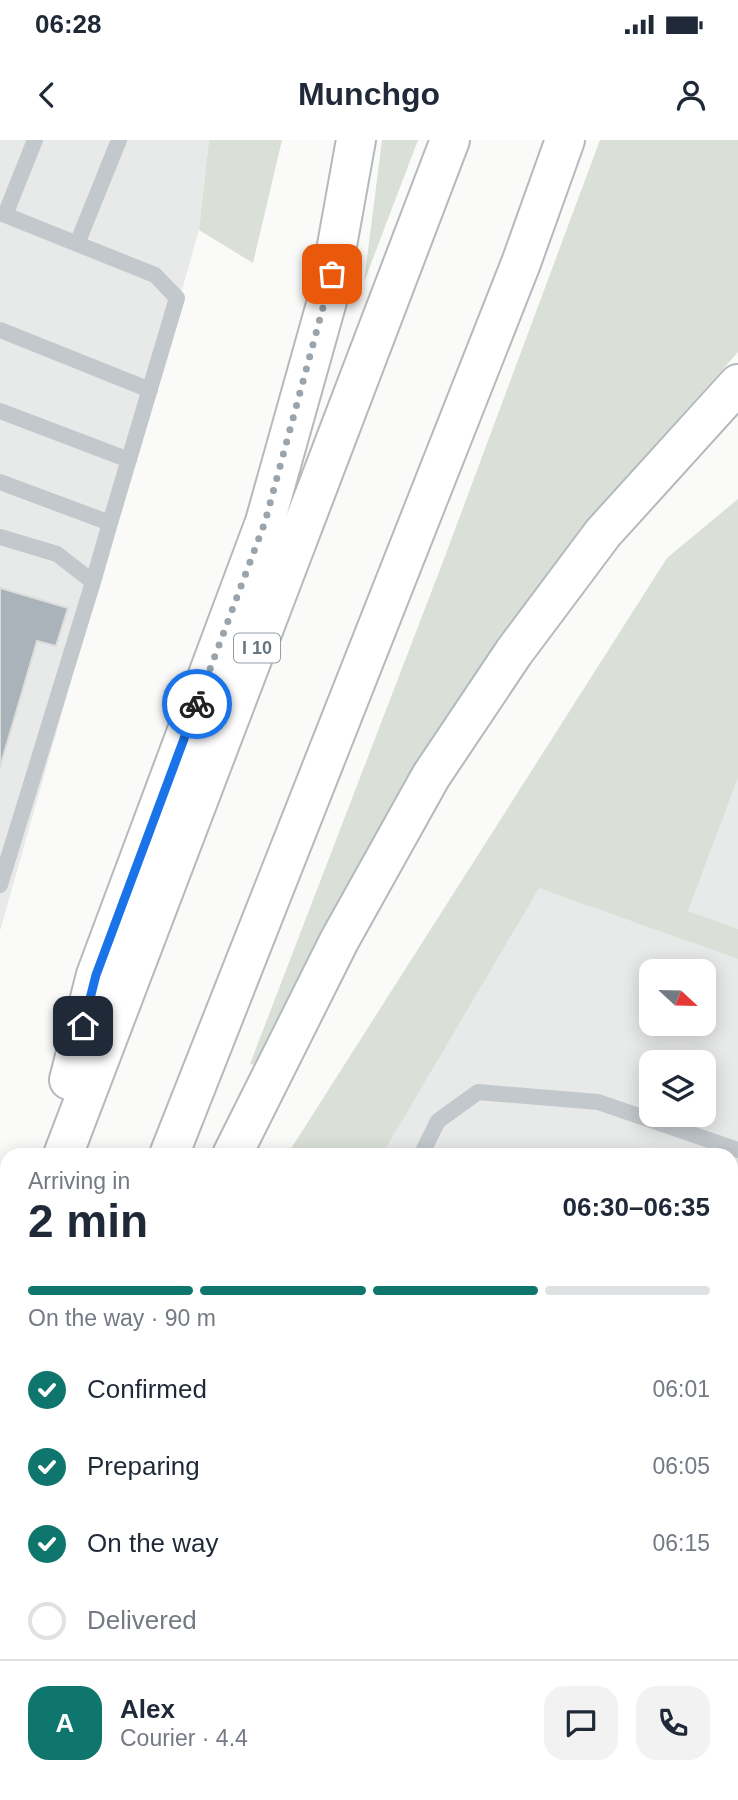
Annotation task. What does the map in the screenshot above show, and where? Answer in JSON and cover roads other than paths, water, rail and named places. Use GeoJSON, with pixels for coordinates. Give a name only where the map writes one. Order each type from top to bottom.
{"type":"FeatureCollection","features":[{"type":"Feature","properties":{"kind":"highway"},"geometry":{"type":"LineString","coordinates":[[51,1148],[96,975],[265,522],[327,301],[356,140]]}},
{"type":"Feature","properties":{"kind":"highway","name":"I 10"},"geometry":{"type":"LineString","coordinates":[[66,1148],[450,140]]}},
{"type":"Feature","properties":{"kind":"highway"},"geometry":{"type":"LineString","coordinates":[[172,1148],[521,263],[565,140]]}},
{"type":"Feature","properties":{"kind":"highway"},"geometry":{"type":"LineString","coordinates":[[236,1148],[339,941],[431,776],[514,652],[603,533],[738,384]]}},
{"type":"Feature","properties":{"kind":"lane"},"geometry":{"type":"LineString","coordinates":[[0,885],[177,298],[155,275],[2,214],[35,140]]}},
{"type":"Feature","properties":{"kind":"lane"},"geometry":{"type":"LineString","coordinates":[[78,244],[119,140]]}},
{"type":"Feature","properties":{"kind":"lane"},"geometry":{"type":"LineString","coordinates":[[0,330],[150,390]]}},
{"type":"Feature","properties":{"kind":"lane"},"geometry":{"type":"LineString","coordinates":[[0,411],[129,460]]}},
{"type":"Feature","properties":{"kind":"lane"},"geometry":{"type":"LineString","coordinates":[[0,482],[110,523]]}},
{"type":"Feature","properties":{"kind":"lane"},"geometry":{"type":"LineString","coordinates":[[0,537],[57,554],[93,583]]}},
{"type":"Feature","properties":{"kind":"lane"},"geometry":{"type":"LineString","coordinates":[[425,1148],[439,1121],[478,1091],[598,1102],[732,1148]]}}]}
